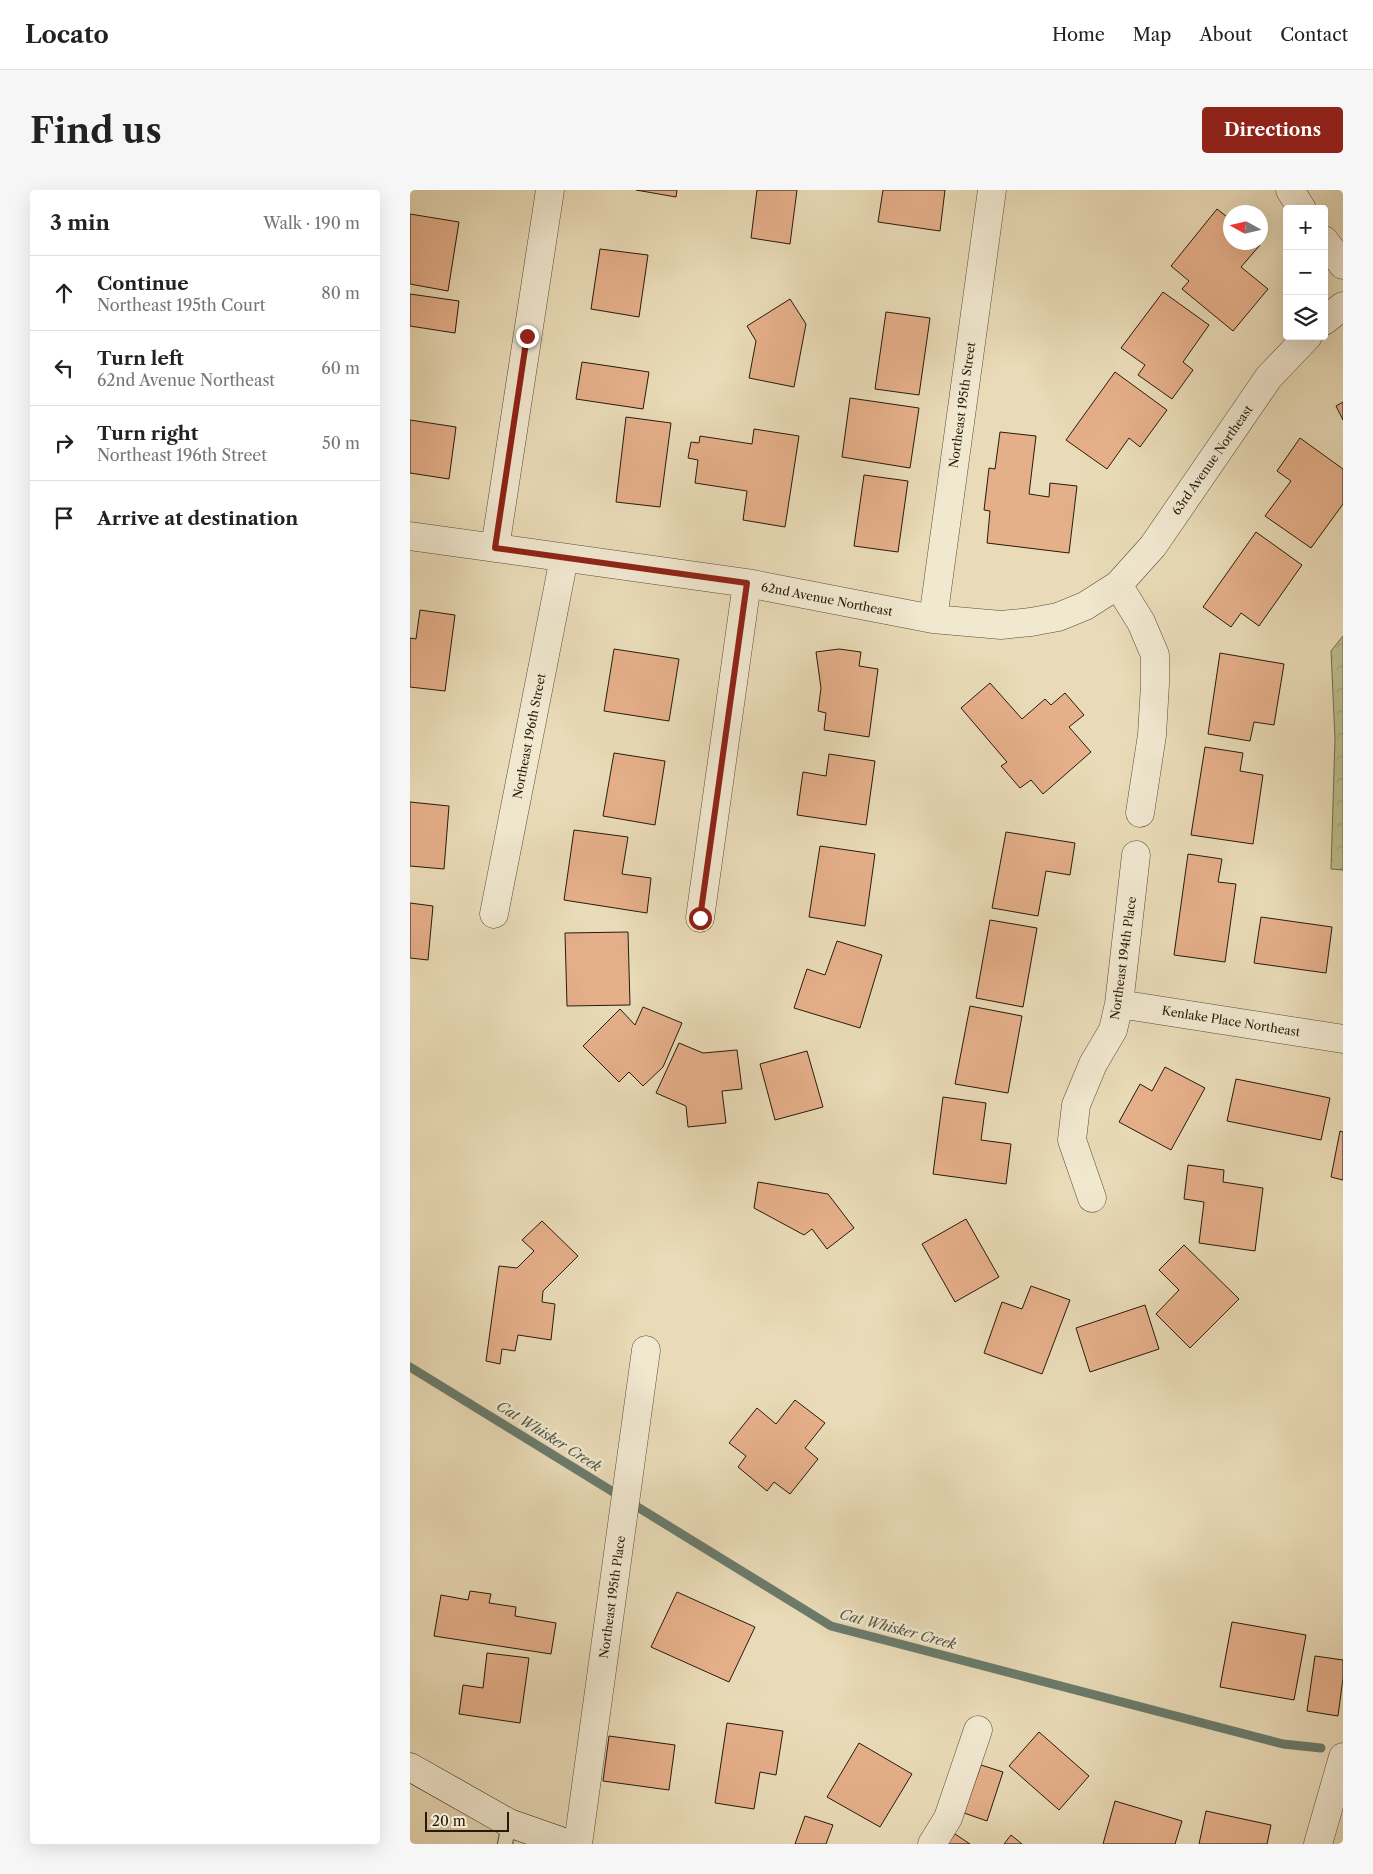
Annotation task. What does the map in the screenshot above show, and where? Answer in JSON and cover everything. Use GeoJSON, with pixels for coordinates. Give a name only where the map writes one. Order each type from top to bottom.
{"type":"FeatureCollection","features":[{"type":"Feature","properties":{"kind":"street"},"geometry":{"type":"LineString","coordinates":[[495,548],[550,190]]}},
{"type":"Feature","properties":{"kind":"street","name":"Northeast 195th Street"},"geometry":{"type":"LineString","coordinates":[[933,619],[992,190]]}},
{"type":"Feature","properties":{"kind":"street"},"geometry":{"type":"LineString","coordinates":[[1290,190],[1299,205]]}},
{"type":"Feature","properties":{"kind":"street"},"geometry":{"type":"LineString","coordinates":[[1328,245],[1343,265]]}},
{"type":"Feature","properties":{"kind":"street"},"geometry":{"type":"LineString","coordinates":[[1328,318],[1343,306]]}},
{"type":"Feature","properties":{"kind":"street","name":"63rd Avenue Northeast"},"geometry":{"type":"LineString","coordinates":[[1118,585],[1153,546],[1269,377],[1304,340]]}},
{"type":"Feature","properties":{"kind":"street","name":"62nd Avenue Northeast"},"geometry":{"type":"LineString","coordinates":[[410,536],[747,583],[933,619],[1001,626],[1058,617],[1085,606],[1118,585]]}},
{"type":"Feature","properties":{"kind":"street","name":"Northeast 196th Street"},"geometry":{"type":"LineString","coordinates":[[494,914],[564,558]]}},
{"type":"Feature","properties":{"kind":"street"},"geometry":{"type":"LineString","coordinates":[[700,918],[747,583]]}},
{"type":"Feature","properties":{"kind":"street"},"geometry":{"type":"LineString","coordinates":[[1118,585],[1141,622],[1155,655],[1152,735],[1140,812]]}},
{"type":"Feature","properties":{"kind":"street","name":"Northeast 194th Place"},"geometry":{"type":"LineString","coordinates":[[1092,1198],[1072,1140],[1076,1105],[1093,1064],[1113,1030],[1119,1004],[1136,855]]}},
{"type":"Feature","properties":{"kind":"street","name":"Kenlake Place Northeast"},"geometry":{"type":"LineString","coordinates":[[1119,1004],[1343,1039]]}},
{"type":"Feature","properties":{"kind":"street","name":"Northeast 195th Place"},"geometry":{"type":"LineString","coordinates":[[578,1844],[646,1350]]}},
{"type":"Feature","properties":{"kind":"street"},"geometry":{"type":"LineString","coordinates":[[932,1844],[948,1818],[978,1730]]}},
{"type":"Feature","properties":{"kind":"street"},"geometry":{"type":"LineString","coordinates":[[1318,1844],[1343,1757]]}},
{"type":"Feature","properties":{"kind":"street"},"geometry":{"type":"LineString","coordinates":[[410,1767],[507,1834],[569,1844]]}},
{"type":"Feature","properties":{"kind":"green space"},"geometry":{"type":"Polygon","coordinates":[[[1343,636],[1343,870],[1331,869],[1335,739],[1331,651],[1343,636]]]}},
{"type":"Feature","properties":{"kind":"building"},"geometry":{"type":"Polygon","coordinates":[[[636,190],[677,190],[676,197],[636,190]]]}},
{"type":"Feature","properties":{"kind":"building"},"geometry":{"type":"Polygon","coordinates":[[[757,190],[797,190],[790,244],[751,238],[757,190]]]}},
{"type":"Feature","properties":{"kind":"building"},"geometry":{"type":"Polygon","coordinates":[[[883,190],[945,190],[940,231],[878,222],[883,190]]]}},
{"type":"Feature","properties":{"kind":"building"},"geometry":{"type":"Polygon","coordinates":[[[1217,209],[1223,214],[1223,250],[1256,250],[1241,267],[1268,289],[1233,331],[1182,289],[1189,281],[1171,266],[1217,209]]]}},
{"type":"Feature","properties":{"kind":"building"},"geometry":{"type":"Polygon","coordinates":[[[410,214],[459,222],[448,291],[410,284],[410,214]]]}},
{"type":"Feature","properties":{"kind":"building"},"geometry":{"type":"Polygon","coordinates":[[[600,249],[648,255],[639,317],[591,309],[600,249]]]}},
{"type":"Feature","properties":{"kind":"building"},"geometry":{"type":"Polygon","coordinates":[[[1163,292],[1209,325],[1183,362],[1193,370],[1172,399],[1138,375],[1145,365],[1121,348],[1163,292]]]}},
{"type":"Feature","properties":{"kind":"building"},"geometry":{"type":"Polygon","coordinates":[[[410,294],[459,301],[455,333],[410,326],[410,294]]]}},
{"type":"Feature","properties":{"kind":"building"},"geometry":{"type":"Polygon","coordinates":[[[790,299],[806,324],[794,387],[749,378],[756,341],[747,326],[790,299]]]}},
{"type":"Feature","properties":{"kind":"building"},"geometry":{"type":"Polygon","coordinates":[[[886,312],[930,318],[919,395],[875,389],[886,312]]]}},
{"type":"Feature","properties":{"kind":"building"},"geometry":{"type":"Polygon","coordinates":[[[582,362],[649,372],[643,409],[576,399],[582,362]]]}},
{"type":"Feature","properties":{"kind":"building"},"geometry":{"type":"Polygon","coordinates":[[[1115,372],[1167,410],[1140,447],[1129,438],[1107,469],[1066,440],[1115,372]]]}},
{"type":"Feature","properties":{"kind":"building"},"geometry":{"type":"Polygon","coordinates":[[[850,398],[919,408],[910,468],[842,457],[850,398]]]}},
{"type":"Feature","properties":{"kind":"building"},"geometry":{"type":"Polygon","coordinates":[[[1343,402],[1343,420],[1336,406],[1343,402]]]}},
{"type":"Feature","properties":{"kind":"building"},"geometry":{"type":"Polygon","coordinates":[[[626,417],[671,423],[660,507],[616,502],[626,417]]]}},
{"type":"Feature","properties":{"kind":"building"},"geometry":{"type":"Polygon","coordinates":[[[410,420],[456,427],[449,479],[410,473],[410,420]]]}},
{"type":"Feature","properties":{"kind":"building"},"geometry":{"type":"Polygon","coordinates":[[[754,429],[799,436],[785,527],[743,520],[747,491],[695,483],[698,460],[688,458],[691,442],[699,443],[700,436],[752,444],[754,429]]]}},
{"type":"Feature","properties":{"kind":"building"},"geometry":{"type":"Polygon","coordinates":[[[1000,432],[1036,436],[1029,494],[1049,497],[1050,483],[1077,486],[1069,553],[987,543],[990,511],[984,510],[989,468],[995,469],[1000,432]]]}},
{"type":"Feature","properties":{"kind":"building"},"geometry":{"type":"Polygon","coordinates":[[[1300,438],[1343,469],[1343,504],[1311,548],[1265,516],[1291,481],[1277,471],[1300,438]]]}},
{"type":"Feature","properties":{"kind":"building"},"geometry":{"type":"Polygon","coordinates":[[[864,475],[908,481],[898,552],[854,546],[864,475]]]}},
{"type":"Feature","properties":{"kind":"building"},"geometry":{"type":"Polygon","coordinates":[[[1256,532],[1302,565],[1259,626],[1241,613],[1231,627],[1203,607],[1256,532]]]}},
{"type":"Feature","properties":{"kind":"building"},"geometry":{"type":"Polygon","coordinates":[[[420,610],[455,615],[445,691],[410,687],[410,638],[416,639],[420,610]]]}},
{"type":"Feature","properties":{"kind":"building"},"geometry":{"type":"Polygon","coordinates":[[[614,649],[679,659],[669,721],[604,711],[614,649]]]}},
{"type":"Feature","properties":{"kind":"building"},"geometry":{"type":"Polygon","coordinates":[[[839,649],[861,652],[859,666],[878,669],[869,737],[824,730],[826,713],[818,711],[821,688],[816,652],[839,649]]]}},
{"type":"Feature","properties":{"kind":"building"},"geometry":{"type":"Polygon","coordinates":[[[1220,653],[1284,664],[1274,725],[1254,722],[1250,741],[1208,734],[1220,653]]]}},
{"type":"Feature","properties":{"kind":"building"},"geometry":{"type":"Polygon","coordinates":[[[990,683],[1022,719],[1045,699],[1051,705],[1065,693],[1084,715],[1069,727],[1091,752],[1043,794],[1031,780],[1020,788],[1001,766],[1007,762],[961,708],[990,683]]]}},
{"type":"Feature","properties":{"kind":"building"},"geometry":{"type":"Polygon","coordinates":[[[1205,747],[1243,753],[1240,771],[1263,775],[1253,844],[1191,835],[1205,747]]]}},
{"type":"Feature","properties":{"kind":"building"},"geometry":{"type":"Polygon","coordinates":[[[614,753],[665,761],[655,825],[603,816],[614,753]]]}},
{"type":"Feature","properties":{"kind":"building"},"geometry":{"type":"Polygon","coordinates":[[[829,754],[875,761],[866,825],[797,815],[803,772],[826,776],[829,754]]]}},
{"type":"Feature","properties":{"kind":"building"},"geometry":{"type":"Polygon","coordinates":[[[410,802],[449,806],[444,869],[410,866],[410,802]]]}},
{"type":"Feature","properties":{"kind":"building"},"geometry":{"type":"Polygon","coordinates":[[[574,830],[628,837],[622,874],[651,878],[647,913],[564,900],[574,830]]]}},
{"type":"Feature","properties":{"kind":"building"},"geometry":{"type":"Polygon","coordinates":[[[1006,832],[1075,843],[1070,875],[1046,871],[1038,916],[992,908],[1006,832]]]}},
{"type":"Feature","properties":{"kind":"building"},"geometry":{"type":"Polygon","coordinates":[[[820,846],[875,854],[865,926],[809,917],[820,846]]]}},
{"type":"Feature","properties":{"kind":"building"},"geometry":{"type":"Polygon","coordinates":[[[1188,854],[1222,859],[1218,882],[1236,884],[1225,962],[1174,955],[1188,854]]]}},
{"type":"Feature","properties":{"kind":"building"},"geometry":{"type":"Polygon","coordinates":[[[410,903],[433,906],[428,960],[410,958],[410,903]]]}},
{"type":"Feature","properties":{"kind":"building"},"geometry":{"type":"Polygon","coordinates":[[[1261,917],[1332,927],[1326,973],[1254,963],[1261,917]]]}},
{"type":"Feature","properties":{"kind":"building"},"geometry":{"type":"Polygon","coordinates":[[[990,920],[1037,928],[1023,1007],[976,998],[990,920]]]}},
{"type":"Feature","properties":{"kind":"building"},"geometry":{"type":"Polygon","coordinates":[[[628,932],[630,1005],[567,1006],[565,933],[628,932]]]}},
{"type":"Feature","properties":{"kind":"building"},"geometry":{"type":"Polygon","coordinates":[[[837,941],[882,955],[860,1028],[794,1008],[807,969],[825,975],[837,941]]]}},
{"type":"Feature","properties":{"kind":"building"},"geometry":{"type":"Polygon","coordinates":[[[970,1006],[1022,1016],[1008,1093],[955,1084],[970,1006]]]}},
{"type":"Feature","properties":{"kind":"building"},"geometry":{"type":"Polygon","coordinates":[[[643,1007],[682,1023],[663,1067],[643,1086],[629,1072],[619,1082],[583,1046],[620,1009],[635,1025],[643,1007]]]}},
{"type":"Feature","properties":{"kind":"building"},"geometry":{"type":"Polygon","coordinates":[[[679,1043],[703,1053],[737,1050],[742,1089],[722,1091],[726,1123],[688,1127],[686,1106],[656,1093],[679,1043]]]}},
{"type":"Feature","properties":{"kind":"building"},"geometry":{"type":"Polygon","coordinates":[[[807,1051],[823,1107],[775,1120],[760,1064],[807,1051]]]}},
{"type":"Feature","properties":{"kind":"building"},"geometry":{"type":"Polygon","coordinates":[[[1165,1067],[1205,1088],[1171,1150],[1119,1122],[1140,1084],[1152,1091],[1165,1067]]]}},
{"type":"Feature","properties":{"kind":"building"},"geometry":{"type":"Polygon","coordinates":[[[1236,1079],[1330,1098],[1321,1140],[1227,1121],[1236,1079]]]}},
{"type":"Feature","properties":{"kind":"building"},"geometry":{"type":"Polygon","coordinates":[[[943,1097],[986,1103],[981,1140],[1011,1144],[1006,1184],[933,1174],[943,1097]]]}},
{"type":"Feature","properties":{"kind":"building"},"geometry":{"type":"Polygon","coordinates":[[[1340,1131],[1343,1132],[1343,1180],[1331,1177],[1340,1131]]]}},
{"type":"Feature","properties":{"kind":"building"},"geometry":{"type":"Polygon","coordinates":[[[1188,1165],[1224,1170],[1223,1182],[1263,1188],[1255,1251],[1199,1243],[1204,1202],[1184,1199],[1188,1165]]]}},
{"type":"Feature","properties":{"kind":"building"},"geometry":{"type":"Polygon","coordinates":[[[758,1182],[828,1194],[854,1228],[827,1249],[812,1229],[804,1235],[754,1208],[758,1182]]]}},
{"type":"Feature","properties":{"kind":"building"},"geometry":{"type":"Polygon","coordinates":[[[966,1219],[999,1277],[955,1302],[922,1244],[966,1219]]]}},
{"type":"Feature","properties":{"kind":"building"},"geometry":{"type":"Polygon","coordinates":[[[542,1221],[578,1256],[543,1291],[542,1302],[555,1304],[551,1340],[518,1335],[515,1351],[502,1349],[500,1364],[486,1361],[499,1266],[517,1268],[534,1251],[522,1240],[542,1221]]]}},
{"type":"Feature","properties":{"kind":"building"},"geometry":{"type":"Polygon","coordinates":[[[1184,1245],[1239,1299],[1190,1348],[1156,1314],[1179,1290],[1159,1270],[1184,1245]]]}},
{"type":"Feature","properties":{"kind":"building"},"geometry":{"type":"Polygon","coordinates":[[[1031,1286],[1070,1300],[1042,1374],[984,1353],[1002,1302],[1022,1309],[1031,1286]]]}},
{"type":"Feature","properties":{"kind":"building"},"geometry":{"type":"Polygon","coordinates":[[[1145,1305],[1159,1349],[1090,1372],[1076,1328],[1145,1305]]]}},
{"type":"Feature","properties":{"kind":"building"},"geometry":{"type":"Polygon","coordinates":[[[795,1400],[825,1423],[805,1448],[818,1459],[790,1494],[774,1482],[767,1491],[738,1467],[746,1456],[729,1443],[757,1408],[776,1424],[795,1400]]]}},
{"type":"Feature","properties":{"kind":"building"},"geometry":{"type":"Polygon","coordinates":[[[470,1591],[491,1594],[489,1603],[516,1607],[515,1616],[556,1623],[551,1654],[434,1636],[441,1595],[468,1600],[470,1591]]]}},
{"type":"Feature","properties":{"kind":"building"},"geometry":{"type":"Polygon","coordinates":[[[677,1592],[755,1627],[729,1682],[651,1647],[677,1592]]]}},
{"type":"Feature","properties":{"kind":"building"},"geometry":{"type":"Polygon","coordinates":[[[1232,1622],[1306,1635],[1294,1700],[1220,1687],[1232,1622]]]}},
{"type":"Feature","properties":{"kind":"building"},"geometry":{"type":"Polygon","coordinates":[[[487,1653],[529,1658],[520,1723],[459,1714],[463,1685],[483,1688],[487,1653]]]}},
{"type":"Feature","properties":{"kind":"building"},"geometry":{"type":"Polygon","coordinates":[[[1315,1656],[1343,1660],[1343,1678],[1338,1716],[1307,1711],[1315,1656]]]}},
{"type":"Feature","properties":{"kind":"building"},"geometry":{"type":"Polygon","coordinates":[[[727,1723],[783,1731],[776,1775],[760,1772],[754,1809],[715,1803],[727,1723]]]}},
{"type":"Feature","properties":{"kind":"building"},"geometry":{"type":"Polygon","coordinates":[[[1039,1732],[1089,1776],[1059,1810],[1009,1766],[1039,1732]]]}},
{"type":"Feature","properties":{"kind":"building"},"geometry":{"type":"Polygon","coordinates":[[[609,1736],[675,1745],[669,1790],[603,1781],[609,1736]]]}},
{"type":"Feature","properties":{"kind":"building"},"geometry":{"type":"Polygon","coordinates":[[[859,1743],[912,1774],[880,1827],[827,1797],[859,1743]]]}},
{"type":"Feature","properties":{"kind":"building"},"geometry":{"type":"Polygon","coordinates":[[[981,1765],[1003,1772],[987,1821],[964,1813],[981,1765]]]}},
{"type":"Feature","properties":{"kind":"building"},"geometry":{"type":"Polygon","coordinates":[[[1115,1801],[1182,1821],[1175,1844],[1103,1844],[1115,1801]]]}},
{"type":"Feature","properties":{"kind":"building"},"geometry":{"type":"Polygon","coordinates":[[[1206,1811],[1271,1825],[1267,1844],[1199,1844],[1206,1811]]]}},
{"type":"Feature","properties":{"kind":"building"},"geometry":{"type":"Polygon","coordinates":[[[805,1816],[833,1825],[826,1844],[795,1844],[805,1816]]]}},
{"type":"Feature","properties":{"kind":"building"},"geometry":{"type":"Polygon","coordinates":[[[955,1834],[970,1844],[947,1844],[955,1834]]]}},
{"type":"Feature","properties":{"kind":"building"},"geometry":{"type":"Polygon","coordinates":[[[1011,1835],[1022,1844],[1004,1844],[1011,1835]]]}},
{"type":"Feature","properties":{"kind":"waterway","name":"Cat Whisker Creek"},"geometry":{"type":"LineString","coordinates":[[410,1367],[831,1626],[1283,1744],[1321,1748]]}},
{"type":"Feature","properties":{"kind":"route"},"geometry":{"type":"LineString","coordinates":[[527,336],[495,548],[747,583],[700,918]]}}]}
